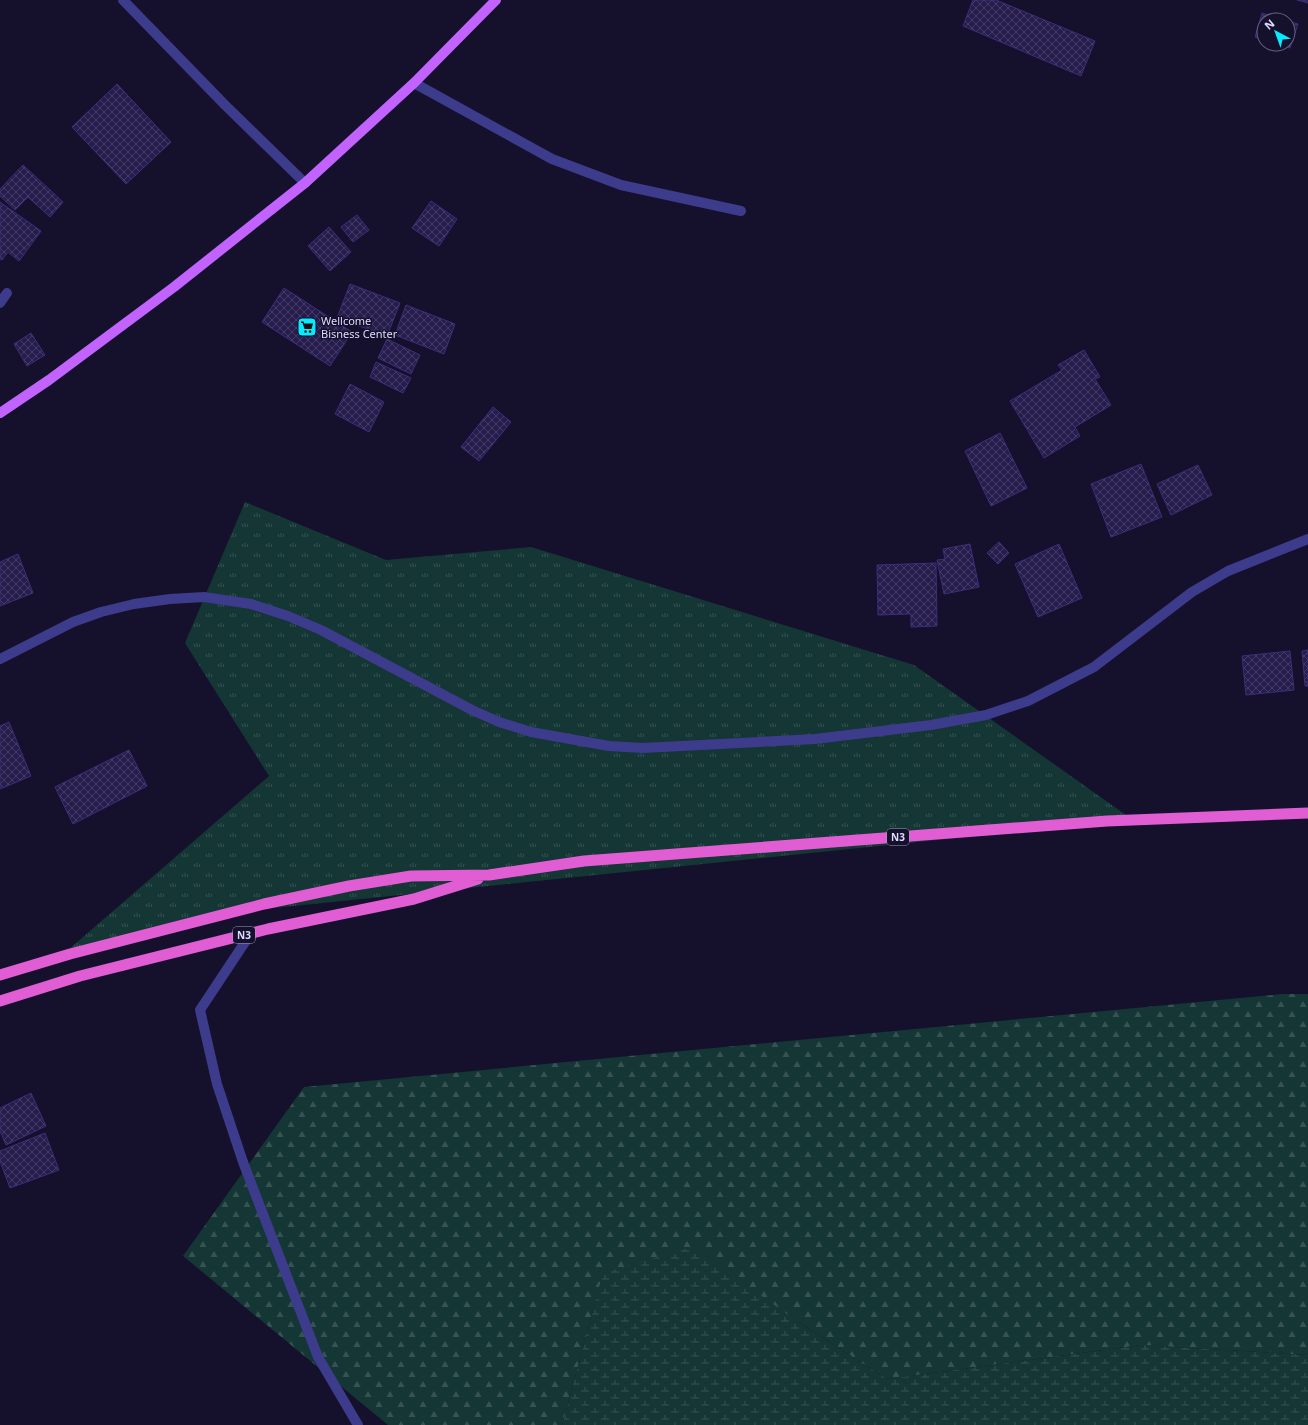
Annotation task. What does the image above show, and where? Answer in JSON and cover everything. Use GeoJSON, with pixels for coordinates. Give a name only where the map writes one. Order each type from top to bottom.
{"type":"FeatureCollection","features":[{"type":"Feature","properties":{"kind":"highway","name":"N3"},"geometry":{"type":"LineString","coordinates":[[0,976],[70,954],[264,904],[349,886],[410,876],[489,875],[584,861],[1107,821],[1308,813]]}},
{"type":"Feature","properties":{"kind":"highway","name":"N3"},"geometry":{"type":"LineString","coordinates":[[0,1001],[80,976],[251,933],[414,899],[489,875]]}},
{"type":"Feature","properties":{"kind":"main road"},"geometry":{"type":"LineString","coordinates":[[0,413],[49,380],[174,287],[305,183],[414,83],[496,0]]}},
{"type":"Feature","properties":{"kind":"street"},"geometry":{"type":"LineString","coordinates":[[123,0],[305,183]]}},
{"type":"Feature","properties":{"kind":"street"},"geometry":{"type":"LineString","coordinates":[[414,83],[552,159],[621,185],[741,211]]}},
{"type":"Feature","properties":{"kind":"street"},"geometry":{"type":"LineString","coordinates":[[0,303],[7,293]]}},
{"type":"Feature","properties":{"kind":"street"},"geometry":{"type":"LineString","coordinates":[[0,659],[73,622],[101,612],[134,604],[170,599],[204,597],[251,604],[288,616],[321,630],[472,710],[499,722],[531,732],[610,746],[643,748],[815,740],[931,725],[986,715],[1028,700],[1094,667],[1192,592],[1228,570],[1308,539]]}},
{"type":"Feature","properties":{"kind":"street"},"geometry":{"type":"LineString","coordinates":[[251,933],[200,1010],[217,1084],[243,1162],[318,1357],[358,1425]]}},
{"type":"Feature","properties":{"kind":"green space"},"geometry":{"type":"Polygon","coordinates":[[[245,502],[386,560],[531,547],[914,665],[1133,820],[264,909],[68,950],[269,776],[185,643],[245,502]]]}},
{"type":"Feature","properties":{"kind":"green space"},"geometry":{"type":"Polygon","coordinates":[[[1283,994],[1308,994],[1308,1355],[1141,1345],[887,1379],[797,1321],[603,1274],[562,1425],[388,1425],[183,1256],[304,1087],[1283,994]]]}},
{"type":"Feature","properties":{"kind":"green space"},"geometry":{"type":"Polygon","coordinates":[[[692,1247],[797,1321],[887,1379],[1141,1345],[1308,1355],[1308,1425],[562,1425],[603,1273],[692,1247]]]}},
{"type":"Feature","properties":{"kind":"building"},"geometry":{"type":"Polygon","coordinates":[[[973,0],[996,0],[1095,41],[1081,76],[963,26],[973,0]]]}},
{"type":"Feature","properties":{"kind":"building"},"geometry":{"type":"Polygon","coordinates":[[[1297,0],[1308,0],[1308,3],[1297,0]]]}},
{"type":"Feature","properties":{"kind":"building"},"geometry":{"type":"Polygon","coordinates":[[[117,84],[171,142],[126,184],[72,127],[117,84]]]}},
{"type":"Feature","properties":{"kind":"building"},"geometry":{"type":"Polygon","coordinates":[[[23,165],[63,202],[50,217],[28,197],[15,210],[0,196],[0,189],[23,165]]]}},
{"type":"Feature","properties":{"kind":"building"},"geometry":{"type":"Polygon","coordinates":[[[431,201],[457,219],[439,246],[412,228],[431,201]]]}},
{"type":"Feature","properties":{"kind":"building"},"geometry":{"type":"Polygon","coordinates":[[[0,202],[41,231],[19,261],[8,252],[2,260],[0,259],[0,202]]]}},
{"type":"Feature","properties":{"kind":"building"},"geometry":{"type":"Polygon","coordinates":[[[357,215],[369,230],[353,242],[341,227],[357,215]]]}},
{"type":"Feature","properties":{"kind":"building"},"geometry":{"type":"Polygon","coordinates":[[[329,227],[351,252],[330,271],[308,246],[329,227]]]}},
{"type":"Feature","properties":{"kind":"building"},"geometry":{"type":"Polygon","coordinates":[[[350,284],[400,303],[387,336],[337,318],[350,284]]]}},
{"type":"Feature","properties":{"kind":"building","name":"Wellcome Bisness Center"},"geometry":{"type":"Polygon","coordinates":[[[284,288],[352,332],[330,366],[262,322],[284,288]]]}},
{"type":"Feature","properties":{"kind":"building"},"geometry":{"type":"Polygon","coordinates":[[[406,305],[455,324],[444,354],[395,335],[406,305]]]}},
{"type":"Feature","properties":{"kind":"building"},"geometry":{"type":"Polygon","coordinates":[[[31,333],[45,355],[27,366],[14,344],[31,333]]]}},
{"type":"Feature","properties":{"kind":"building"},"geometry":{"type":"Polygon","coordinates":[[[387,339],[420,355],[411,374],[378,358],[387,339]]]}},
{"type":"Feature","properties":{"kind":"building"},"geometry":{"type":"Polygon","coordinates":[[[1084,350],[1100,377],[1095,379],[1111,405],[1075,427],[1080,436],[1044,458],[1010,401],[1062,370],[1058,365],[1084,350]]]}},
{"type":"Feature","properties":{"kind":"building"},"geometry":{"type":"Polygon","coordinates":[[[376,362],[411,378],[403,393],[370,377],[376,362]]]}},
{"type":"Feature","properties":{"kind":"building"},"geometry":{"type":"Polygon","coordinates":[[[350,384],[384,402],[369,432],[335,414],[350,384]]]}},
{"type":"Feature","properties":{"kind":"building"},"geometry":{"type":"Polygon","coordinates":[[[493,407],[511,422],[479,461],[461,447],[493,407]]]}},
{"type":"Feature","properties":{"kind":"building"},"geometry":{"type":"Polygon","coordinates":[[[1000,433],[1027,488],[991,506],[965,451],[1000,433]]]}},
{"type":"Feature","properties":{"kind":"building"},"geometry":{"type":"Polygon","coordinates":[[[1141,464],[1162,517],[1111,537],[1091,484],[1141,464]]]}},
{"type":"Feature","properties":{"kind":"building"},"geometry":{"type":"Polygon","coordinates":[[[1198,465],[1212,495],[1171,515],[1157,484],[1198,465]]]}},
{"type":"Feature","properties":{"kind":"building"},"geometry":{"type":"Polygon","coordinates":[[[999,542],[1009,553],[998,564],[987,553],[999,542]]]}},
{"type":"Feature","properties":{"kind":"building"},"geometry":{"type":"Polygon","coordinates":[[[970,544],[979,587],[944,594],[937,560],[945,559],[943,549],[970,544]]]}},
{"type":"Feature","properties":{"kind":"building"},"geometry":{"type":"Polygon","coordinates":[[[1059,544],[1082,598],[1038,617],[1015,564],[1059,544]]]}},
{"type":"Feature","properties":{"kind":"building"},"geometry":{"type":"Polygon","coordinates":[[[18,554],[33,593],[0,606],[0,562],[18,554]]]}},
{"type":"Feature","properties":{"kind":"building"},"geometry":{"type":"Polygon","coordinates":[[[936,563],[937,626],[911,627],[911,614],[878,615],[877,565],[936,563]]]}},
{"type":"Feature","properties":{"kind":"building"},"geometry":{"type":"Polygon","coordinates":[[[1308,650],[1308,686],[1305,686],[1302,651],[1308,650]]]}},
{"type":"Feature","properties":{"kind":"building"},"geometry":{"type":"Polygon","coordinates":[[[1290,651],[1294,690],[1246,695],[1242,656],[1290,651]]]}},
{"type":"Feature","properties":{"kind":"building"},"geometry":{"type":"Polygon","coordinates":[[[9,722],[31,776],[0,789],[0,726],[9,722]]]}},
{"type":"Feature","properties":{"kind":"building"},"geometry":{"type":"Polygon","coordinates":[[[129,750],[147,786],[73,824],[55,787],[129,750]]]}},
{"type":"Feature","properties":{"kind":"building"},"geometry":{"type":"Polygon","coordinates":[[[31,1093],[46,1126],[6,1145],[0,1131],[0,1108],[31,1093]]]}},
{"type":"Feature","properties":{"kind":"building"},"geometry":{"type":"Polygon","coordinates":[[[45,1133],[59,1170],[10,1188],[0,1161],[0,1151],[45,1133]]]}},
{"type":"Feature","properties":{"kind":"place","name":"Wellcome Bisness Center"},"geometry":{"type":"Point","coordinates":[307,327]}}]}
